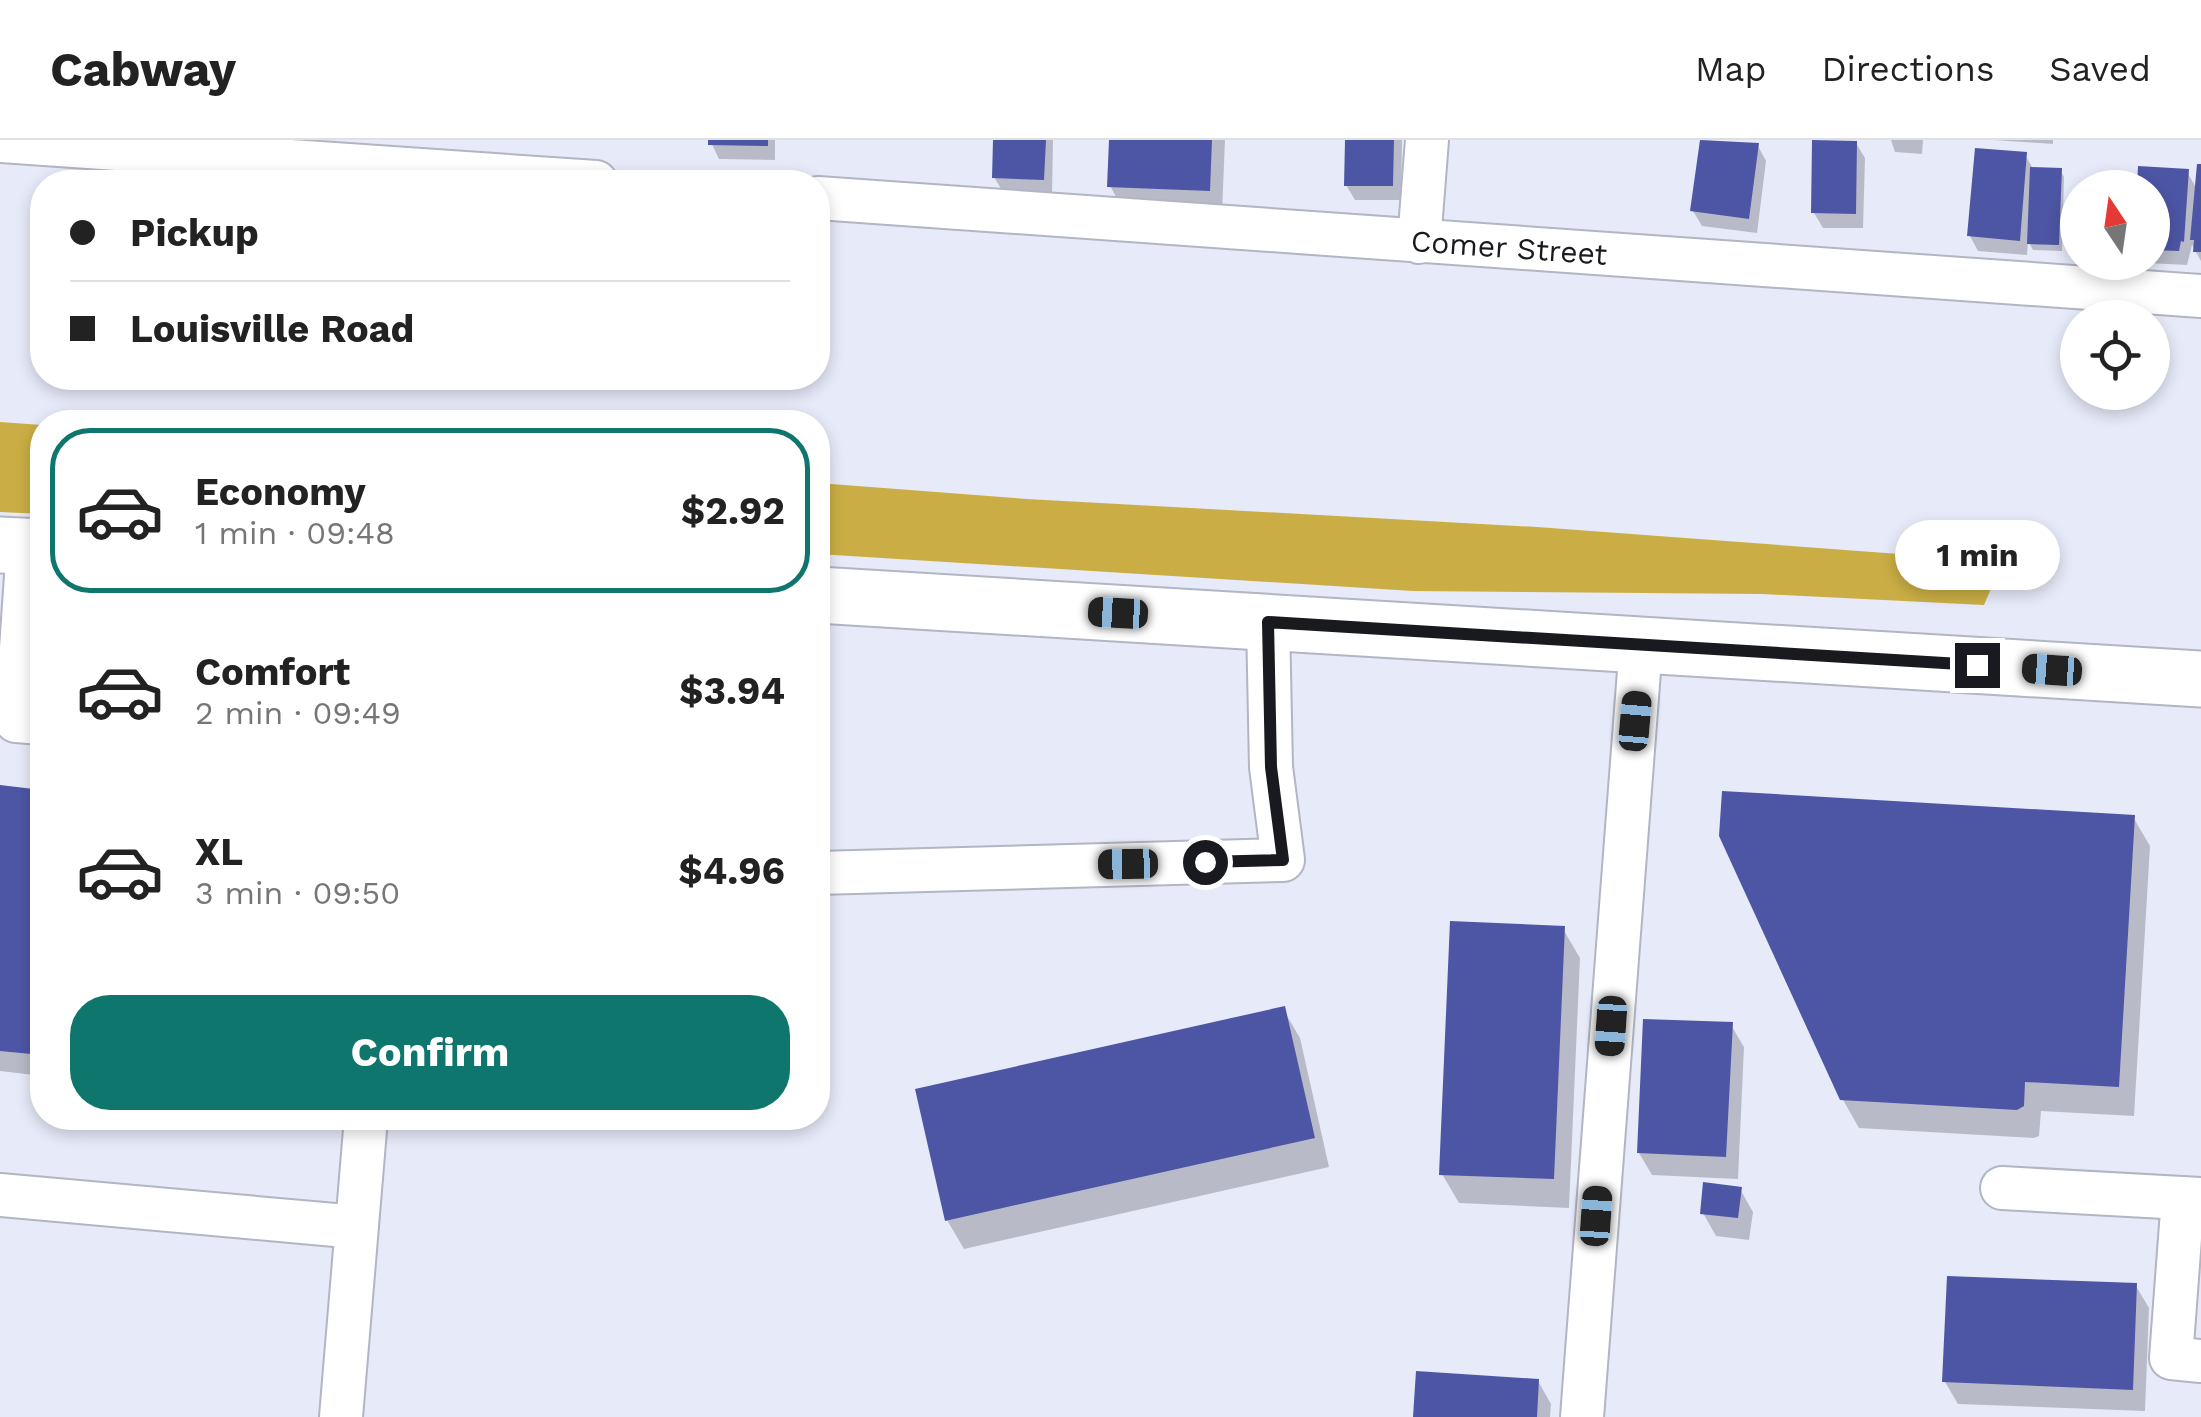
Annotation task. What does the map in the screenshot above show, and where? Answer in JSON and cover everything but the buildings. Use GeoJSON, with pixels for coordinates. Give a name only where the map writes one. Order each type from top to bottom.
{"type":"FeatureCollection","features":[{"type":"Feature","properties":{"kind":"main road"},"geometry":{"type":"LineString","coordinates":[[830,596],[2201,679]]}},
{"type":"Feature","properties":{"kind":"street"},"geometry":{"type":"LineString","coordinates":[[1419,242],[1427,140]]}},
{"type":"Feature","properties":{"kind":"street"},"geometry":{"type":"LineString","coordinates":[[0,141],[439,156],[524,170]]}},
{"type":"Feature","properties":{"kind":"street","name":"Comer Street"},"geometry":{"type":"LineString","coordinates":[[830,199],[2201,296]]}},
{"type":"Feature","properties":{"kind":"street"},"geometry":{"type":"LineString","coordinates":[[19,721],[24,546]]}},
{"type":"Feature","properties":{"kind":"street"},"geometry":{"type":"LineString","coordinates":[[830,873],[1283,860],[1271,767],[1268,622]]}},
{"type":"Feature","properties":{"kind":"street"},"geometry":{"type":"LineString","coordinates":[[1582,1417],[1641,644]]}},
{"type":"Feature","properties":{"kind":"street"},"geometry":{"type":"LineString","coordinates":[[341,1417],[365,1130]]}},
{"type":"Feature","properties":{"kind":"street"},"geometry":{"type":"LineString","coordinates":[[2002,1188],[2192,1198],[2171,1358],[2201,1361]]}},
{"type":"Feature","properties":{"kind":"street"},"geometry":{"type":"LineString","coordinates":[[0,1195],[357,1227]]}},
{"type":"Feature","properties":{"kind":"shaded area"},"geometry":{"type":"Polygon","coordinates":[[[0,422],[30,424],[30,513],[0,512],[0,422]]]}},
{"type":"Feature","properties":{"kind":"shaded area"},"geometry":{"type":"Polygon","coordinates":[[[830,484],[1027,499],[1537,527],[1899,554],[1998,572],[1984,605],[1762,594],[1413,591],[830,555],[830,484]]]}},
{"type":"Feature","properties":{"kind":"route"},"geometry":{"type":"LineString","coordinates":[[1205,862],[1283,860],[1271,767],[1268,622],[1977,665]]}}]}
